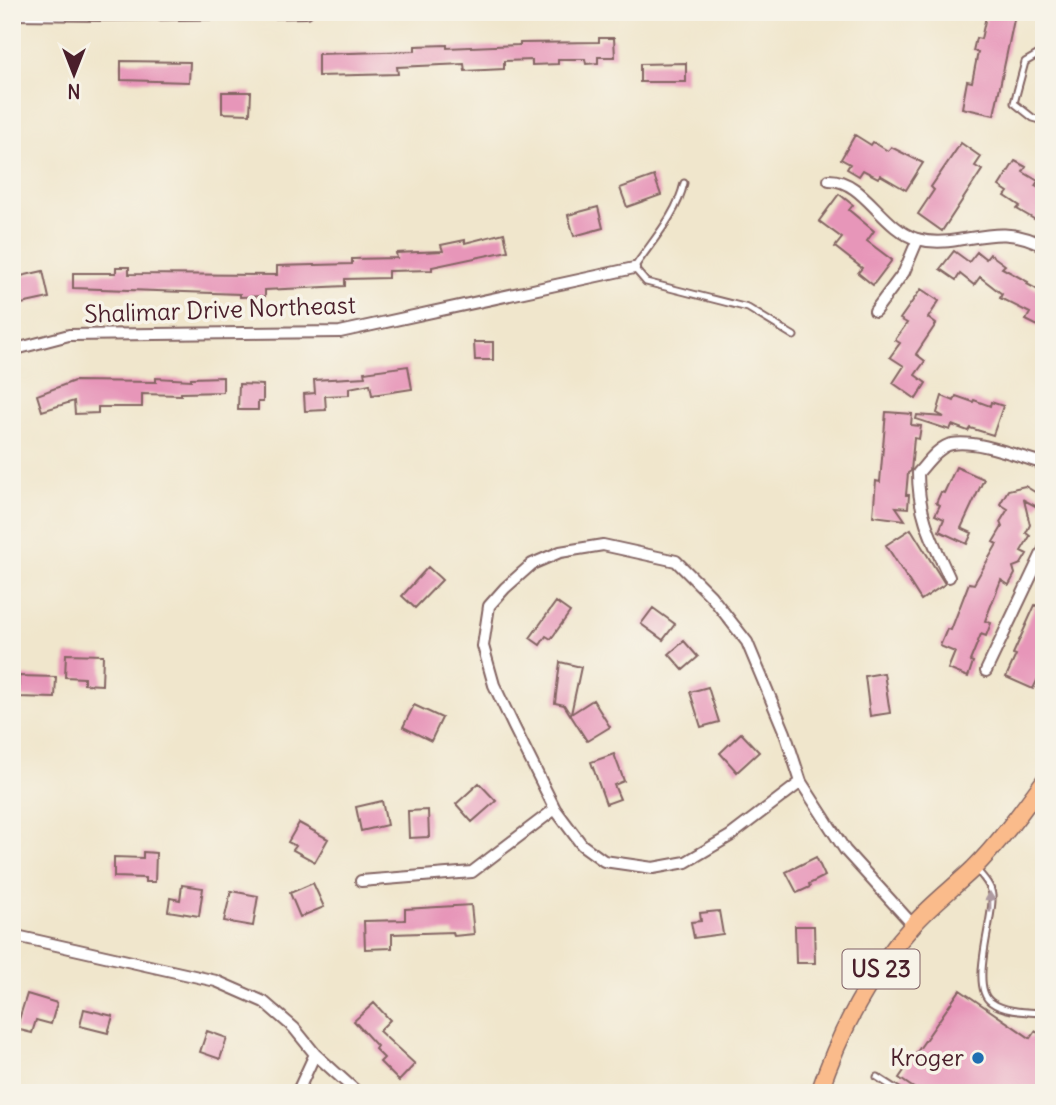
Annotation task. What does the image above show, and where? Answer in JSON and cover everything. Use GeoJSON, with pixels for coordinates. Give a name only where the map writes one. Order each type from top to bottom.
{"type":"FeatureCollection","features":[{"type":"Feature","properties":{"kind":"main road","name":"US 23"},"geometry":{"type":"LineString","coordinates":[[819,1093],[833,1056],[861,998],[913,925],[975,867],[1044,781]]}},
{"type":"Feature","properties":{"kind":"street"},"geometry":{"type":"LineString","coordinates":[[12,14],[307,12]]}},
{"type":"Feature","properties":{"kind":"street"},"geometry":{"type":"LineString","coordinates":[[829,180],[836,180],[856,190],[889,223],[918,239],[946,240],[1006,234],[1026,238],[1044,246]]}},
{"type":"Feature","properties":{"kind":"street"},"geometry":{"type":"LineString","coordinates":[[875,311],[904,272],[918,239]]}},
{"type":"Feature","properties":{"kind":"street","name":"Shalimar Drive Northeast"},"geometry":{"type":"LineString","coordinates":[[12,350],[69,335],[340,332],[634,268]]}},
{"type":"Feature","properties":{"kind":"street"},"geometry":{"type":"LineString","coordinates":[[948,576],[926,529],[918,498],[918,473],[933,456],[950,444],[986,447],[1042,463]]}},
{"type":"Feature","properties":{"kind":"street"},"geometry":{"type":"LineString","coordinates":[[801,782],[730,836],[686,862],[653,868],[604,861],[582,845],[555,809],[494,685],[483,646],[489,606],[505,587],[532,564],[560,552],[603,545],[676,561],[711,596],[747,642],[785,733],[801,782],[845,850],[913,925]]}},
{"type":"Feature","properties":{"kind":"street"},"geometry":{"type":"LineString","coordinates":[[985,671],[1044,549]]}},
{"type":"Feature","properties":{"kind":"street"},"geometry":{"type":"LineString","coordinates":[[361,881],[472,872],[555,809]]}},
{"type":"Feature","properties":{"kind":"street"},"geometry":{"type":"LineString","coordinates":[[12,935],[216,981],[264,1002],[295,1028],[315,1054],[358,1093]]}},
{"type":"Feature","properties":{"kind":"street"},"geometry":{"type":"LineString","coordinates":[[297,1093],[315,1054]]}},
{"type":"Feature","properties":{"kind":"lane"},"geometry":{"type":"LineString","coordinates":[[1044,51],[1025,62],[1014,103],[1034,118],[1044,121]]}},
{"type":"Feature","properties":{"kind":"lane"},"geometry":{"type":"LineString","coordinates":[[684,183],[681,198],[634,268],[646,282],[748,308],[794,336]]}},
{"type":"Feature","properties":{"kind":"lane"},"geometry":{"type":"LineString","coordinates":[[975,867],[993,894],[982,971],[984,993],[990,1002],[1024,1012],[1044,1013]]}},
{"type":"Feature","properties":{"kind":"lane"},"geometry":{"type":"LineString","coordinates":[[877,1077],[902,1093]]}},
{"type":"Feature","properties":{"kind":"building"},"geometry":{"type":"Polygon","coordinates":[[[987,12],[1015,15],[994,115],[962,108],[967,81],[972,82],[978,52],[973,51],[976,38],[981,39],[987,12]]]}},
{"type":"Feature","properties":{"kind":"building"},"geometry":{"type":"Polygon","coordinates":[[[599,38],[614,38],[615,57],[598,57],[598,63],[586,64],[585,59],[558,59],[558,64],[532,65],[532,60],[504,61],[504,69],[465,71],[464,64],[397,67],[398,74],[318,76],[318,54],[415,51],[415,46],[447,45],[447,48],[520,43],[599,42],[599,38]]]}},
{"type":"Feature","properties":{"kind":"building"},"geometry":{"type":"Polygon","coordinates":[[[121,61],[190,62],[189,82],[121,80],[121,61]]]}},
{"type":"Feature","properties":{"kind":"building"},"geometry":{"type":"Polygon","coordinates":[[[686,63],[686,82],[640,82],[640,64],[686,63]]]}},
{"type":"Feature","properties":{"kind":"building"},"geometry":{"type":"Polygon","coordinates":[[[222,92],[251,92],[250,114],[222,113],[222,92]]]}},
{"type":"Feature","properties":{"kind":"building"},"geometry":{"type":"Polygon","coordinates":[[[855,135],[871,145],[873,142],[888,151],[891,147],[923,163],[906,190],[880,175],[878,178],[863,170],[859,176],[847,169],[850,164],[841,159],[855,135]]]}},
{"type":"Feature","properties":{"kind":"building"},"geometry":{"type":"Polygon","coordinates":[[[961,143],[981,157],[975,166],[982,170],[942,231],[918,214],[934,190],[931,187],[961,143]]]}},
{"type":"Feature","properties":{"kind":"building"},"geometry":{"type":"Polygon","coordinates":[[[1015,161],[1026,167],[1023,172],[1038,181],[1035,186],[1044,191],[1044,214],[1039,222],[1017,209],[1020,206],[1005,196],[1008,192],[999,186],[1015,161]]]}},
{"type":"Feature","properties":{"kind":"building"},"geometry":{"type":"Polygon","coordinates":[[[654,176],[661,195],[627,207],[620,188],[654,176]]]}},
{"type":"Feature","properties":{"kind":"building"},"geometry":{"type":"Polygon","coordinates":[[[839,194],[853,205],[849,210],[874,231],[867,241],[892,260],[873,285],[858,273],[862,268],[835,247],[842,238],[819,221],[839,194]]]}},
{"type":"Feature","properties":{"kind":"building"},"geometry":{"type":"Polygon","coordinates":[[[598,207],[603,228],[574,236],[568,215],[598,207]]]}},
{"type":"Feature","properties":{"kind":"building"},"geometry":{"type":"Polygon","coordinates":[[[504,233],[508,251],[432,267],[432,270],[388,271],[388,278],[345,279],[345,286],[265,290],[265,296],[240,297],[240,294],[73,288],[73,273],[116,273],[116,267],[129,267],[129,274],[277,275],[277,266],[352,264],[352,259],[397,258],[396,253],[443,251],[441,245],[465,240],[465,243],[504,233]]]}},
{"type":"Feature","properties":{"kind":"building"},"geometry":{"type":"Polygon","coordinates":[[[954,251],[969,262],[977,252],[986,259],[990,254],[1005,265],[1002,268],[1044,293],[1044,329],[1026,320],[1030,313],[1000,298],[1002,294],[980,277],[974,285],[960,274],[956,280],[940,269],[954,251]]]}},
{"type":"Feature","properties":{"kind":"building"},"geometry":{"type":"Polygon","coordinates":[[[43,271],[49,298],[12,306],[12,278],[43,271]]]}},
{"type":"Feature","properties":{"kind":"building"},"geometry":{"type":"Polygon","coordinates":[[[921,289],[939,301],[928,318],[936,324],[916,354],[925,361],[915,375],[926,383],[916,399],[893,383],[904,366],[890,357],[900,343],[895,340],[907,323],[900,319],[921,289]]]}},
{"type":"Feature","properties":{"kind":"building"},"geometry":{"type":"Polygon","coordinates":[[[474,342],[493,342],[493,360],[475,360],[474,342]]]}},
{"type":"Feature","properties":{"kind":"building"},"geometry":{"type":"Polygon","coordinates":[[[408,366],[412,389],[372,395],[370,384],[349,388],[349,395],[325,396],[326,410],[305,411],[304,394],[315,393],[314,380],[365,377],[364,372],[408,366]]]}},
{"type":"Feature","properties":{"kind":"building"},"geometry":{"type":"Polygon","coordinates":[[[223,377],[223,392],[142,394],[142,407],[98,407],[98,413],[75,414],[74,401],[42,411],[37,395],[74,381],[156,382],[156,378],[191,380],[223,377]]]}},
{"type":"Feature","properties":{"kind":"building"},"geometry":{"type":"Polygon","coordinates":[[[239,384],[263,385],[263,402],[258,402],[258,410],[238,410],[239,384]]]}},
{"type":"Feature","properties":{"kind":"building"},"geometry":{"type":"Polygon","coordinates":[[[942,396],[954,401],[956,396],[990,406],[991,402],[1003,406],[993,435],[952,425],[950,430],[916,419],[917,415],[944,417],[937,413],[942,396]]]}},
{"type":"Feature","properties":{"kind":"building"},"geometry":{"type":"Polygon","coordinates":[[[886,412],[912,414],[911,425],[921,426],[919,439],[914,438],[911,471],[908,473],[908,508],[896,507],[905,520],[873,516],[876,481],[880,482],[886,412]]]}},
{"type":"Feature","properties":{"kind":"building"},"geometry":{"type":"Polygon","coordinates":[[[956,467],[984,479],[961,528],[972,533],[967,544],[939,531],[944,519],[935,515],[940,505],[936,503],[941,492],[944,493],[956,467]]]}},
{"type":"Feature","properties":{"kind":"building"},"geometry":{"type":"Polygon","coordinates":[[[1025,486],[1043,497],[1037,507],[1024,500],[1030,525],[1026,533],[1030,536],[1021,551],[1027,554],[1021,564],[1013,567],[1015,574],[1009,585],[1001,580],[985,621],[991,623],[986,636],[981,634],[970,661],[973,662],[968,677],[948,669],[955,652],[940,646],[947,629],[951,630],[969,583],[974,584],[997,544],[993,542],[1008,509],[1000,504],[1008,490],[1025,486]]]}},
{"type":"Feature","properties":{"kind":"building"},"geometry":{"type":"Polygon","coordinates":[[[911,529],[945,584],[921,600],[886,545],[911,529]]]}},
{"type":"Feature","properties":{"kind":"building"},"geometry":{"type":"Polygon","coordinates":[[[428,567],[442,580],[415,608],[402,596],[428,567]]]}},
{"type":"Feature","properties":{"kind":"building"},"geometry":{"type":"Polygon","coordinates":[[[556,602],[570,612],[551,639],[546,636],[540,645],[530,638],[556,602]]]}},
{"type":"Feature","properties":{"kind":"building"},"geometry":{"type":"Polygon","coordinates":[[[1035,605],[1044,609],[1044,666],[1033,689],[1006,677],[1035,605]]]}},
{"type":"Feature","properties":{"kind":"building"},"geometry":{"type":"Polygon","coordinates":[[[653,608],[675,624],[663,640],[641,624],[653,608]]]}},
{"type":"Feature","properties":{"kind":"building"},"geometry":{"type":"Polygon","coordinates":[[[684,641],[698,657],[683,670],[669,654],[684,641]]]}},
{"type":"Feature","properties":{"kind":"building"},"geometry":{"type":"Polygon","coordinates":[[[66,654],[103,655],[102,685],[84,684],[84,678],[65,677],[66,654]]]}},
{"type":"Feature","properties":{"kind":"building"},"geometry":{"type":"Polygon","coordinates":[[[560,662],[581,667],[571,714],[593,700],[610,727],[587,741],[564,705],[555,703],[560,662]]]}},
{"type":"Feature","properties":{"kind":"building"},"geometry":{"type":"Polygon","coordinates":[[[884,673],[890,713],[870,716],[865,676],[884,673]]]}},
{"type":"Feature","properties":{"kind":"building"},"geometry":{"type":"Polygon","coordinates":[[[19,676],[56,677],[55,698],[18,697],[19,676]]]}},
{"type":"Feature","properties":{"kind":"building"},"geometry":{"type":"Polygon","coordinates":[[[708,687],[719,722],[701,727],[690,692],[708,687]]]}},
{"type":"Feature","properties":{"kind":"building"},"geometry":{"type":"Polygon","coordinates":[[[414,705],[442,718],[431,741],[403,727],[414,705]]]}},
{"type":"Feature","properties":{"kind":"building"},"geometry":{"type":"Polygon","coordinates":[[[741,733],[759,752],[737,772],[720,753],[741,733]]]}},
{"type":"Feature","properties":{"kind":"building"},"geometry":{"type":"Polygon","coordinates":[[[614,754],[624,781],[614,785],[620,799],[606,804],[591,762],[614,754]]]}},
{"type":"Feature","properties":{"kind":"building"},"geometry":{"type":"Polygon","coordinates":[[[479,783],[496,801],[472,822],[456,804],[479,783]]]}},
{"type":"Feature","properties":{"kind":"building"},"geometry":{"type":"Polygon","coordinates":[[[382,801],[387,825],[361,831],[356,807],[382,801]]]}},
{"type":"Feature","properties":{"kind":"building"},"geometry":{"type":"Polygon","coordinates":[[[428,810],[429,837],[409,838],[408,811],[428,810]]]}},
{"type":"Feature","properties":{"kind":"building"},"geometry":{"type":"Polygon","coordinates":[[[299,823],[328,839],[315,862],[293,850],[296,846],[288,842],[299,823]]]}},
{"type":"Feature","properties":{"kind":"building"},"geometry":{"type":"Polygon","coordinates":[[[143,852],[156,853],[155,882],[145,882],[145,878],[114,877],[114,857],[143,858],[143,852]]]}},
{"type":"Feature","properties":{"kind":"building"},"geometry":{"type":"Polygon","coordinates":[[[816,857],[825,876],[797,893],[786,872],[816,857]]]}},
{"type":"Feature","properties":{"kind":"building"},"geometry":{"type":"Polygon","coordinates":[[[313,883],[324,907],[300,917],[290,893],[313,883]]]}},
{"type":"Feature","properties":{"kind":"building"},"geometry":{"type":"Polygon","coordinates":[[[182,885],[203,888],[199,916],[168,911],[170,898],[180,900],[182,885]]]}},
{"type":"Feature","properties":{"kind":"building"},"geometry":{"type":"Polygon","coordinates":[[[231,891],[258,896],[253,926],[224,921],[231,891]]]}},
{"type":"Feature","properties":{"kind":"building"},"geometry":{"type":"Polygon","coordinates":[[[471,905],[474,934],[392,934],[392,948],[365,949],[364,921],[405,920],[405,909],[471,905]]]}},
{"type":"Feature","properties":{"kind":"building"},"geometry":{"type":"Polygon","coordinates":[[[719,911],[723,934],[694,938],[691,922],[701,921],[700,913],[719,911]]]}},
{"type":"Feature","properties":{"kind":"building"},"geometry":{"type":"Polygon","coordinates":[[[795,926],[814,926],[815,963],[796,963],[795,926]]]}},
{"type":"Feature","properties":{"kind":"building","name":"Kroger"},"geometry":{"type":"Polygon","coordinates":[[[960,990],[1030,1038],[1035,1031],[1044,1037],[1044,1093],[921,1093],[899,1078],[960,990]]]}},
{"type":"Feature","properties":{"kind":"building"},"geometry":{"type":"Polygon","coordinates":[[[27,994],[57,1003],[51,1024],[36,1020],[32,1033],[16,1029],[27,994]]]}},
{"type":"Feature","properties":{"kind":"building"},"geometry":{"type":"Polygon","coordinates":[[[374,1003],[390,1020],[379,1031],[415,1064],[399,1081],[380,1062],[384,1058],[375,1049],[377,1046],[354,1021],[374,1003]]]}},
{"type":"Feature","properties":{"kind":"building"},"geometry":{"type":"Polygon","coordinates":[[[84,1009],[113,1016],[108,1033],[80,1026],[84,1009]]]}},
{"type":"Feature","properties":{"kind":"building"},"geometry":{"type":"Polygon","coordinates":[[[207,1031],[227,1038],[220,1059],[200,1052],[207,1031]]]}},
{"type":"Feature","properties":{"kind":"place","name":"Kroger"},"geometry":{"type":"Point","coordinates":[978,1058]}}]}
